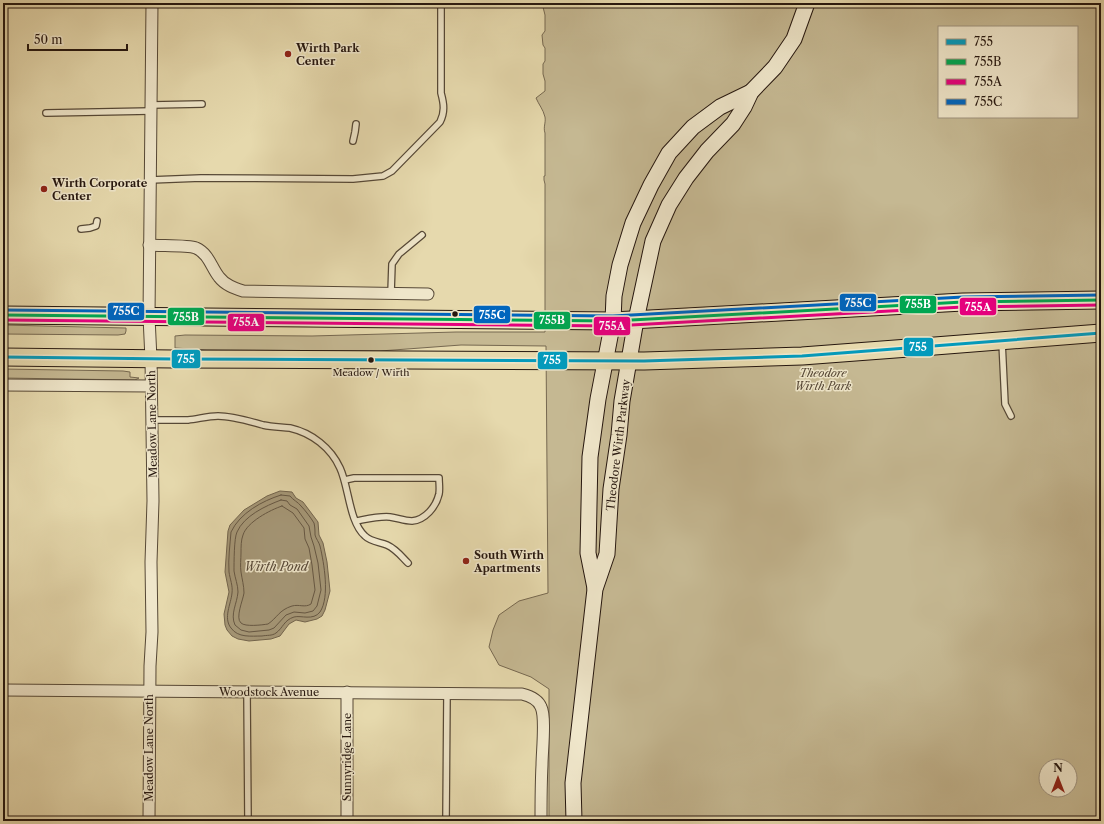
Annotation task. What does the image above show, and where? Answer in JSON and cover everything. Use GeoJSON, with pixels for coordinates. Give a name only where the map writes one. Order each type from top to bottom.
{"type":"FeatureCollection","features":[{"type":"Feature","properties":{"kind":"main road"},"geometry":{"type":"LineString","coordinates":[[3,315],[613,321],[963,302],[1101,300]]}},
{"type":"Feature","properties":{"kind":"main road"},"geometry":{"type":"LineString","coordinates":[[3,357],[629,361],[802,356],[1101,333]]}},
{"type":"Feature","properties":{"kind":"street","name":"Meadow Lane North"},"geometry":{"type":"LineString","coordinates":[[149,821],[149,692],[150,647],[152,632],[151,562],[153,501],[149,317],[152,3]]}},
{"type":"Feature","properties":{"kind":"street","name":"Theodore Wirth Parkway"},"geometry":{"type":"LineString","coordinates":[[574,821],[573,783],[595,588],[607,554],[610,526],[611,489],[619,435],[622,400],[636,320],[653,241],[669,205],[686,178],[707,151],[733,124],[744,107],[751,92],[775,67],[794,39],[807,3]]}},
{"type":"Feature","properties":{"kind":"street","name":"Theodore Wirth Parkway"},"geometry":{"type":"LineString","coordinates":[[595,588],[588,552],[590,456],[598,399],[613,321],[614,296],[620,264],[632,223],[669,152],[692,127],[720,107],[751,92]]}},
{"type":"Feature","properties":{"kind":"street"},"geometry":{"type":"LineString","coordinates":[[149,245],[189,246],[196,248],[204,253],[219,278],[233,288],[243,291],[428,294]]}},
{"type":"Feature","properties":{"kind":"street"},"geometry":{"type":"LineString","coordinates":[[3,385],[151,386]]}},
{"type":"Feature","properties":{"kind":"street","name":"Woodstock Avenue"},"geometry":{"type":"LineString","coordinates":[[3,690],[522,694],[534,698],[539,702],[542,709],[542,821]]}},
{"type":"Feature","properties":{"kind":"street","name":"Sunnyridge Lane"},"geometry":{"type":"LineString","coordinates":[[347,692],[347,821]]}},
{"type":"Feature","properties":{"kind":"lane"},"geometry":{"type":"LineString","coordinates":[[150,180],[201,178],[353,179],[383,176],[392,171],[440,122],[443,116],[444,108],[441,93],[441,3]]}},
{"type":"Feature","properties":{"kind":"lane"},"geometry":{"type":"LineString","coordinates":[[46,112],[151,108],[202,104]]}},
{"type":"Feature","properties":{"kind":"lane"},"geometry":{"type":"LineString","coordinates":[[353,141],[356,132],[356,124]]}},
{"type":"Feature","properties":{"kind":"lane"},"geometry":{"type":"LineString","coordinates":[[81,229],[96,226],[97,222]]}},
{"type":"Feature","properties":{"kind":"lane"},"geometry":{"type":"LineString","coordinates":[[392,293],[392,264],[399,254],[422,235]]}},
{"type":"Feature","properties":{"kind":"lane"},"geometry":{"type":"LineString","coordinates":[[1002,341],[1005,404],[1011,416]]}},
{"type":"Feature","properties":{"kind":"lane"},"geometry":{"type":"LineString","coordinates":[[151,420],[189,420],[227,416],[302,432],[321,443],[337,460],[345,480],[352,511],[360,530],[365,536],[373,541],[385,545],[397,552],[408,563]]}},
{"type":"Feature","properties":{"kind":"lane"},"geometry":{"type":"LineString","coordinates":[[345,480],[354,478],[439,478],[439,494],[436,501],[427,514],[421,519],[408,521],[390,517],[381,517],[356,521]]}},
{"type":"Feature","properties":{"kind":"lane"},"geometry":{"type":"LineString","coordinates":[[248,692],[248,821]]}},
{"type":"Feature","properties":{"kind":"lane"},"geometry":{"type":"LineString","coordinates":[[446,821],[448,694]]}},
{"type":"Feature","properties":{"kind":"green space","name":"Theodore Wirth Park"},"geometry":{"type":"Polygon","coordinates":[[[542,3],[1101,3],[1101,821],[549,821],[549,689],[531,677],[499,665],[489,647],[493,630],[499,615],[519,601],[548,593],[546,346],[461,345],[380,351],[206,350],[175,348],[175,336],[185,335],[312,336],[456,332],[545,332],[545,117],[536,98],[545,91],[543,64],[545,61],[545,48],[543,45],[542,35],[545,31],[545,15],[542,3]]]}},
{"type":"Feature","properties":{"kind":"green space"},"geometry":{"type":"Polygon","coordinates":[[[3,325],[126,328],[126,331],[125,334],[118,335],[3,334],[3,325]]]}},
{"type":"Feature","properties":{"kind":"green space"},"geometry":{"type":"Polygon","coordinates":[[[3,369],[123,371],[130,372],[130,377],[139,378],[135,380],[3,378],[3,369]]]}},
{"type":"Feature","properties":{"kind":"water","name":"Wirth Pond"},"geometry":{"type":"Polygon","coordinates":[[[280,491],[292,492],[296,498],[303,502],[318,522],[319,535],[323,543],[327,562],[330,591],[325,610],[322,616],[317,619],[305,622],[296,620],[289,624],[280,636],[271,639],[249,641],[238,639],[232,636],[225,625],[224,614],[229,592],[225,572],[228,531],[230,525],[244,510],[267,496],[280,491]]]}},
{"type":"Feature","properties":{"kind":"transit line","name":"755C"},"geometry":{"type":"LineString","coordinates":[[3,310],[613,316],[963,297],[1101,295]]}},
{"type":"Feature","properties":{"kind":"transit line","name":"755B"},"geometry":{"type":"LineString","coordinates":[[3,315],[613,321],[963,302],[1101,300]]}},
{"type":"Feature","properties":{"kind":"transit line","name":"755A"},"geometry":{"type":"LineString","coordinates":[[3,320],[613,326],[963,307],[1101,305]]}},
{"type":"Feature","properties":{"kind":"transit line","name":"755"},"geometry":{"type":"LineString","coordinates":[[3,357],[644,361],[802,356],[1101,333]]}},
{"type":"Feature","properties":{"kind":"place","name":"Wirth Park Center"},"geometry":{"type":"Point","coordinates":[288,54]}},
{"type":"Feature","properties":{"kind":"place","name":"Wirth Corporate Center"},"geometry":{"type":"Point","coordinates":[44,189]}},
{"type":"Feature","properties":{"kind":"place","name":"Meadow / Wirth"},"geometry":{"type":"Point","coordinates":[371,360]}},
{"type":"Feature","properties":{"kind":"place","name":"South Wirth Apartments"},"geometry":{"type":"Point","coordinates":[466,561]}}]}
